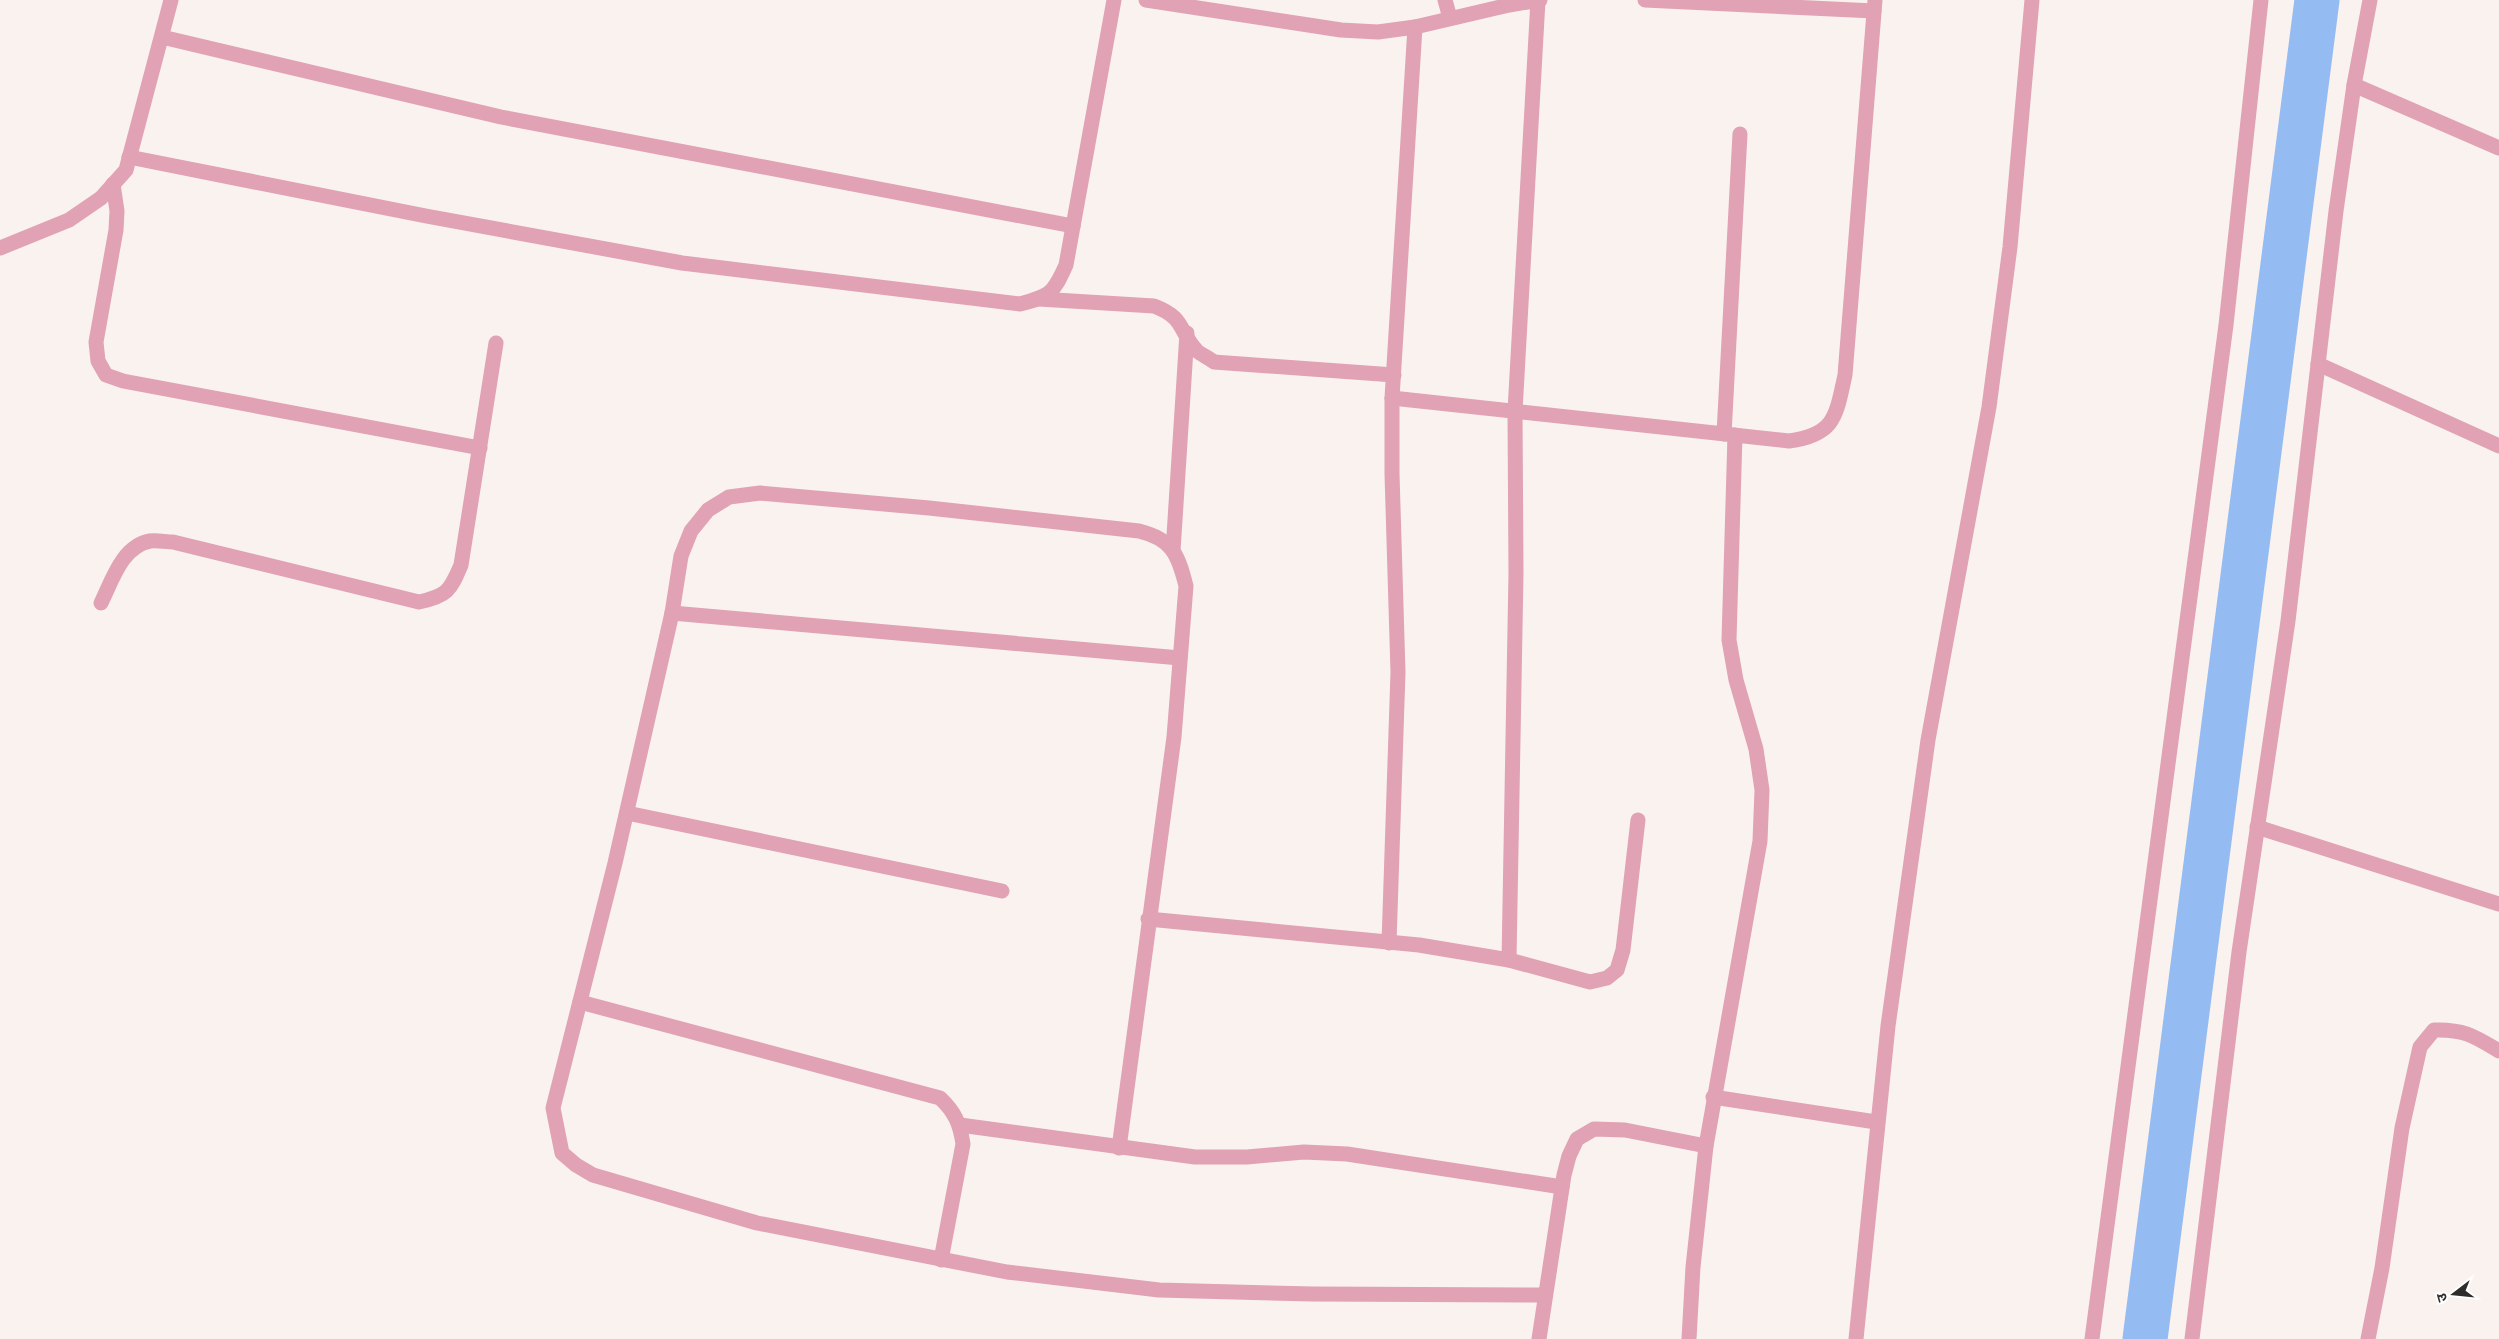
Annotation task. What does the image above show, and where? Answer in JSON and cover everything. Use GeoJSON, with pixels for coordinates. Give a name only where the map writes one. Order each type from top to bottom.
{"type":"FeatureCollection","features":[{"type":"Feature","properties":{"kind":"street"},"geometry":{"type":"LineString","coordinates":[[0,248],[69,220],[101,198],[126,170],[171,0]]}},
{"type":"Feature","properties":{"kind":"street"},"geometry":{"type":"LineString","coordinates":[[129,156],[426,216],[682,263],[1020,304],[1039,299],[1056,288],[1066,266],[1114,0]]}},
{"type":"Feature","properties":{"kind":"street"},"geometry":{"type":"LineString","coordinates":[[1146,0],[1342,30],[1378,32],[1416,27],[1450,18],[1539,0],[1515,411],[1516,573],[1510,960]]}},
{"type":"Feature","properties":{"kind":"street"},"geometry":{"type":"LineString","coordinates":[[1445,0],[1450,18]]}},
{"type":"Feature","properties":{"kind":"street"},"geometry":{"type":"LineString","coordinates":[[1392,398],[1789,441],[1810,438],[1825,429],[1837,412],[1845,375],[1875,6],[1645,0]]}},
{"type":"Feature","properties":{"kind":"street"},"geometry":{"type":"LineString","coordinates":[[1856,1339],[1876,1122],[1928,740],[1989,407],[2010,247],[2032,0]]}},
{"type":"Feature","properties":{"kind":"street"},"geometry":{"type":"LineString","coordinates":[[2092,1339],[2226,325],[2261,0]]}},
{"type":"Feature","properties":{"kind":"street"},"geometry":{"type":"LineString","coordinates":[[2192,1339],[2239,952],[2288,620],[2318,364],[2354,85],[2370,0]]}},
{"type":"Feature","properties":{"kind":"street"},"geometry":{"type":"LineString","coordinates":[[1389,943],[1398,672],[1392,474],[1392,398],[1416,27]]}},
{"type":"Feature","properties":{"kind":"street"},"geometry":{"type":"LineString","coordinates":[[162,37],[501,117],[1073,226]]}},
{"type":"Feature","properties":{"kind":"street"},"geometry":{"type":"LineString","coordinates":[[2354,85],[2499,148]]}},
{"type":"Feature","properties":{"kind":"street"},"geometry":{"type":"LineString","coordinates":[[1689,1339],[1693,1267],[1706,1146],[1713,1097],[1760,841],[1762,790],[1756,749],[1736,680],[1729,640],[1729,435],[1740,134]]}},
{"type":"Feature","properties":{"kind":"street"},"geometry":{"type":"LineString","coordinates":[[113,184],[117,210],[116,230],[96,342],[98,361],[106,375],[122,381],[480,448]]}},
{"type":"Feature","properties":{"kind":"street"},"geometry":{"type":"LineString","coordinates":[[1039,299],[1154,306],[1169,312],[1187,333],[1198,352],[1214,362],[1394,375]]}},
{"type":"Feature","properties":{"kind":"street"},"geometry":{"type":"LineString","coordinates":[[1173,551],[1187,333]]}},
{"type":"Feature","properties":{"kind":"street"},"geometry":{"type":"LineString","coordinates":[[101,603],[123,560],[135,547],[150,541],[173,542],[419,602],[438,598],[452,586],[461,566],[496,343]]}},
{"type":"Feature","properties":{"kind":"street"},"geometry":{"type":"LineString","coordinates":[[2318,364],[2499,446]]}},
{"type":"Feature","properties":{"kind":"street"},"geometry":{"type":"LineString","coordinates":[[1119,1148],[1148,918],[1174,737],[1186,586],[1180,563],[1173,551],[1157,536],[1139,531],[929,508],[760,493],[729,497],[708,510],[691,531],[681,556],[672,613],[627,813],[552,1108],[562,1153],[576,1165],[594,1175],[757,1223],[1007,1272],[1159,1290],[1313,1294],[1546,1294]]}},
{"type":"Feature","properties":{"kind":"street"},"geometry":{"type":"LineString","coordinates":[[672,613],[1180,658]]}},
{"type":"Feature","properties":{"kind":"street"},"geometry":{"type":"LineString","coordinates":[[627,813],[1002,891]]}},
{"type":"Feature","properties":{"kind":"street"},"geometry":{"type":"LineString","coordinates":[[1148,918],[1419,945],[1510,960],[1590,982],[1607,978],[1617,970],[1623,950],[1638,820]]}},
{"type":"Feature","properties":{"kind":"street"},"geometry":{"type":"LineString","coordinates":[[2257,827],[2499,904]]}},
{"type":"Feature","properties":{"kind":"street"},"geometry":{"type":"LineString","coordinates":[[580,1002],[940,1098],[953,1110],[960,1124],[963,1144],[941,1260]]}},
{"type":"Feature","properties":{"kind":"street"},"geometry":{"type":"LineString","coordinates":[[2368,1339],[2382,1268],[2402,1128],[2420,1046],[2434,1030],[2455,1029],[2499,1051]]}},
{"type":"Feature","properties":{"kind":"street"},"geometry":{"type":"LineString","coordinates":[[1713,1097],[1876,1122]]}},
{"type":"Feature","properties":{"kind":"street"},"geometry":{"type":"LineString","coordinates":[[960,1124],[1119,1148],[1195,1157],[1247,1157],[1304,1152],[1347,1154],[1562,1187]]}},
{"type":"Feature","properties":{"kind":"street"},"geometry":{"type":"LineString","coordinates":[[1539,1339],[1562,1187],[1569,1156],[1577,1139],[1594,1129],[1625,1130],[1706,1146]]}},
{"type":"Feature","properties":{"kind":"waterway"},"geometry":{"type":"LineString","coordinates":[[2145,1339],[2317,0]]}}]}
